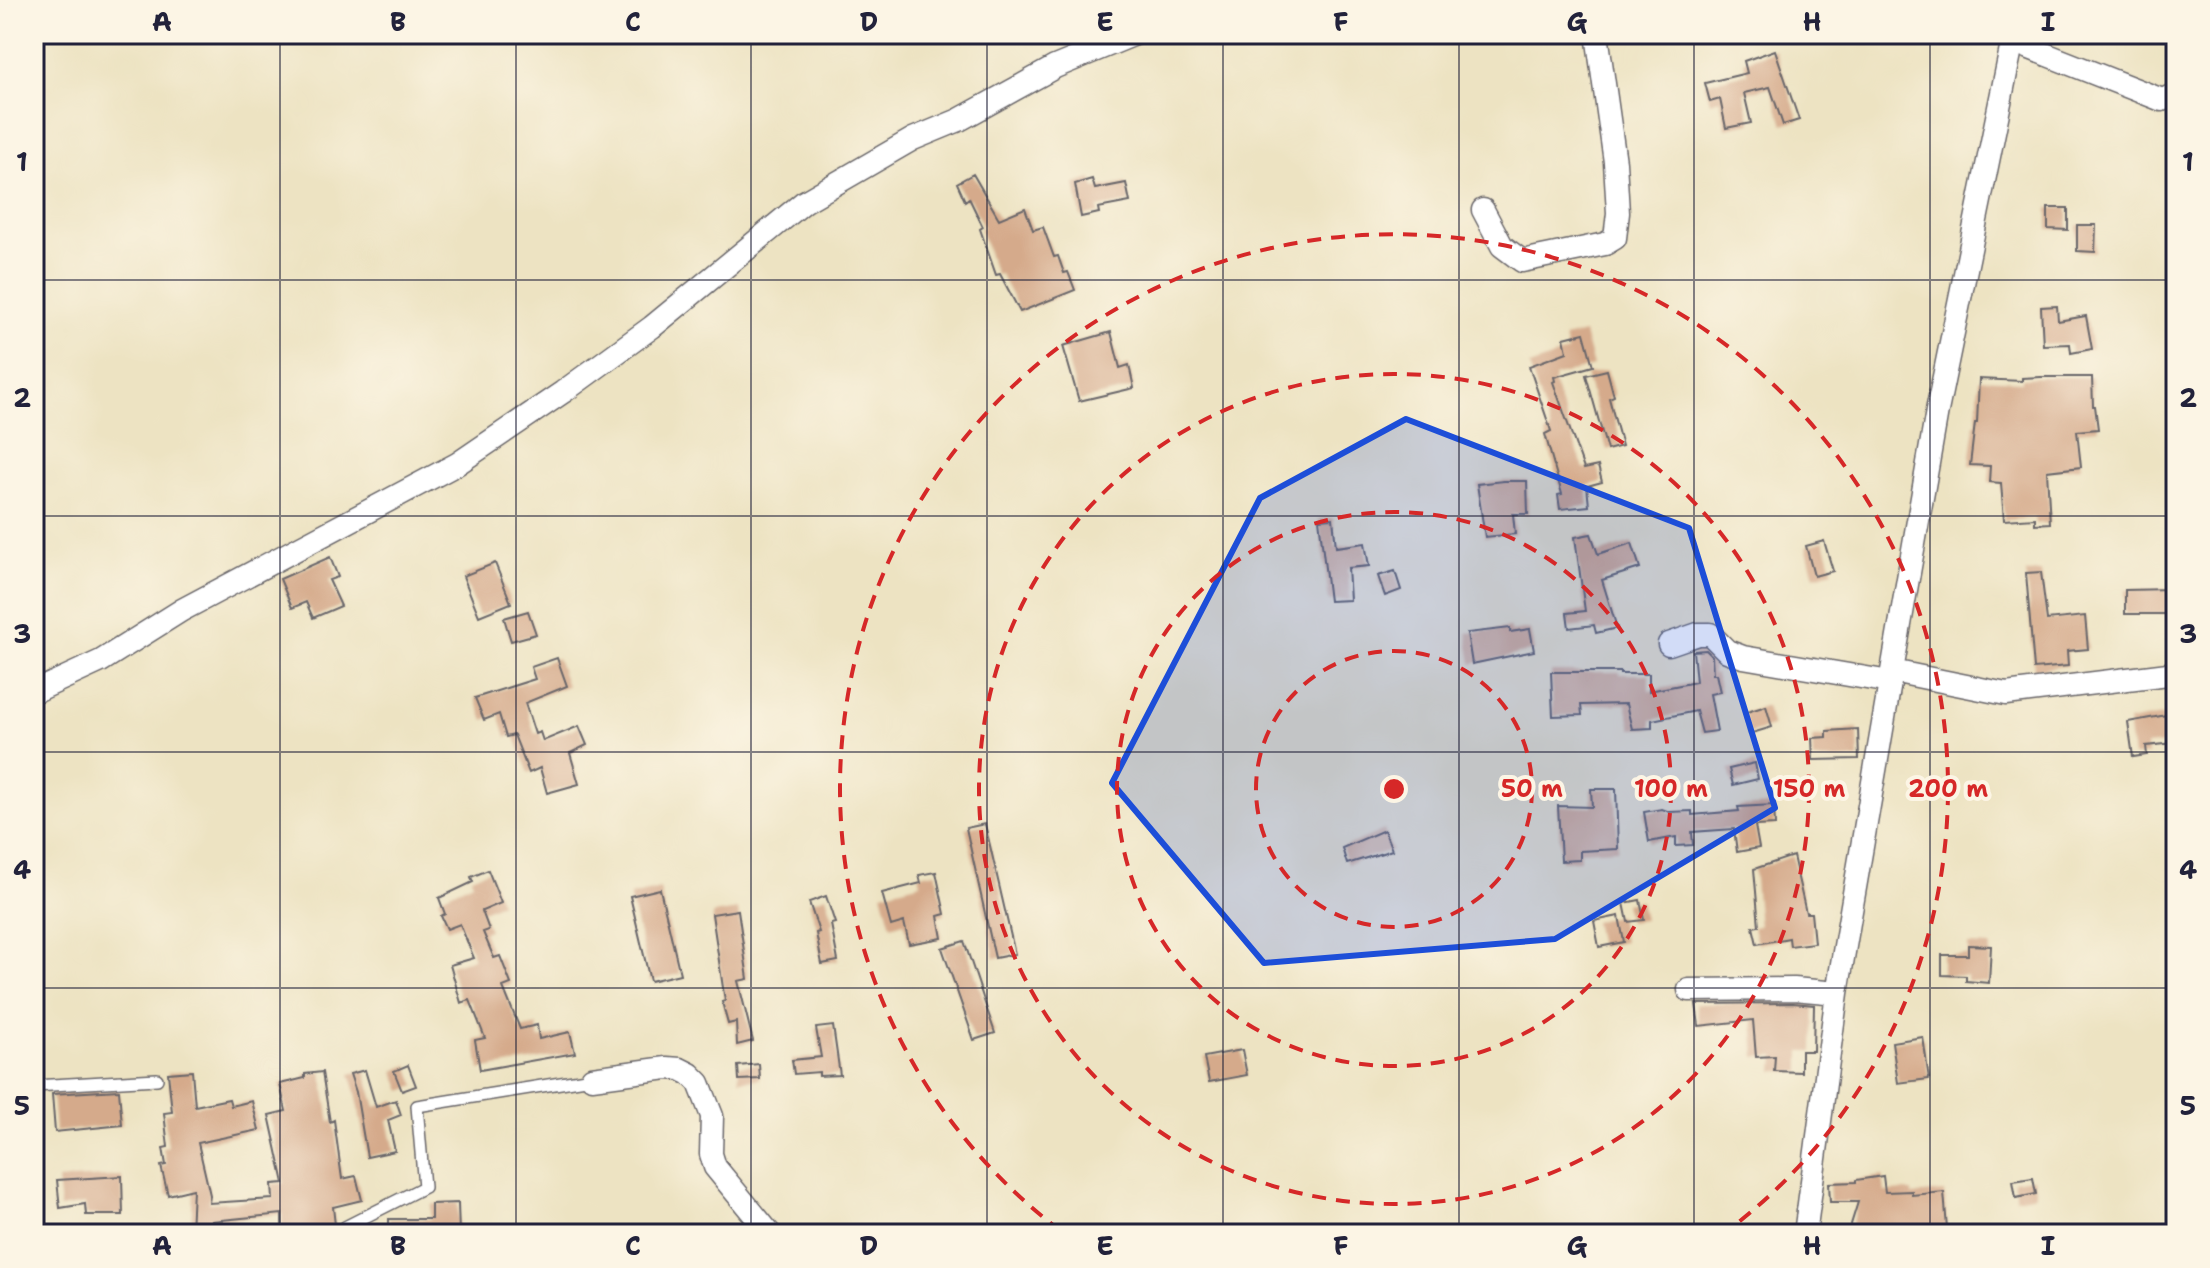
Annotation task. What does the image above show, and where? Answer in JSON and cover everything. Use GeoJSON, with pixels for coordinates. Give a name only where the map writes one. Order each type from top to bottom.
{"type":"FeatureCollection","features":[{"type":"Feature","properties":{"kind":"street"},"geometry":{"type":"LineString","coordinates":[[34,692],[101,661],[182,610],[457,464],[652,327],[804,202],[913,139],[959,120],[1055,67],[1135,34]]}},
{"type":"Feature","properties":{"kind":"street"},"geometry":{"type":"LineString","coordinates":[[1483,210],[1502,246],[1522,261],[1605,244],[1615,238],[1618,213],[1615,162],[1597,34]]}},
{"type":"Feature","properties":{"kind":"street"},"geometry":{"type":"LineString","coordinates":[[1805,1234],[1837,993],[1937,411],[2013,38],[2162,100],[2176,94]]}},
{"type":"Feature","properties":{"kind":"street"},"geometry":{"type":"LineString","coordinates":[[1669,644],[1698,634],[1710,634],[1727,651],[1743,657],[2006,694],[2176,673]]}},
{"type":"Feature","properties":{"kind":"street"},"geometry":{"type":"LineString","coordinates":[[1689,990],[1794,989],[1837,993]]}},
{"type":"Feature","properties":{"kind":"street"},"geometry":{"type":"LineString","coordinates":[[592,1078],[667,1068],[690,1074],[699,1083],[712,1116],[711,1154],[715,1167],[770,1234]]}},
{"type":"Feature","properties":{"kind":"lane"},"geometry":{"type":"LineString","coordinates":[[345,1227],[424,1187],[417,1106],[592,1078]]}},
{"type":"Feature","properties":{"kind":"lane"},"geometry":{"type":"LineString","coordinates":[[34,1086],[157,1079]]}},
{"type":"Feature","properties":{"kind":"highlighted area"},"geometry":{"type":"Polygon","coordinates":[[[1406,419],[1689,528],[1775,808],[1555,939],[1264,963],[1112,783],[1260,498],[1406,419]]]}},
{"type":"Feature","properties":{"kind":"building"},"geometry":{"type":"Polygon","coordinates":[[[1775,50],[1799,120],[1783,125],[1770,87],[1744,93],[1751,123],[1726,128],[1720,99],[1710,102],[1705,83],[1747,73],[1744,61],[1775,50]]]}},
{"type":"Feature","properties":{"kind":"building"},"geometry":{"type":"Polygon","coordinates":[[[973,174],[999,219],[1025,208],[1033,230],[1043,227],[1054,257],[1058,256],[1075,290],[1020,312],[1000,274],[996,275],[980,229],[983,227],[969,198],[965,201],[957,183],[973,174]]]}},
{"type":"Feature","properties":{"kind":"building"},"geometry":{"type":"Polygon","coordinates":[[[1092,179],[1095,189],[1126,183],[1130,202],[1098,208],[1099,213],[1081,217],[1075,184],[1092,179]]]}},
{"type":"Feature","properties":{"kind":"building"},"geometry":{"type":"Polygon","coordinates":[[[2048,208],[2068,208],[2068,230],[2048,229],[2048,208]]]}},
{"type":"Feature","properties":{"kind":"building"},"geometry":{"type":"Polygon","coordinates":[[[2077,225],[2096,225],[2095,252],[2077,251],[2077,225]]]}},
{"type":"Feature","properties":{"kind":"building"},"geometry":{"type":"Polygon","coordinates":[[[2057,306],[2058,321],[2086,316],[2092,349],[2071,353],[2070,344],[2043,345],[2041,307],[2057,306]]]}},
{"type":"Feature","properties":{"kind":"building"},"geometry":{"type":"Polygon","coordinates":[[[1111,332],[1120,368],[1129,365],[1134,388],[1079,401],[1063,346],[1111,332]]]}},
{"type":"Feature","properties":{"kind":"building"},"geometry":{"type":"Polygon","coordinates":[[[1584,333],[1593,366],[1554,377],[1553,382],[1584,469],[1598,466],[1602,482],[1587,486],[1589,506],[1560,509],[1558,495],[1562,494],[1545,434],[1551,431],[1529,366],[1567,352],[1564,338],[1584,333]]]}},
{"type":"Feature","properties":{"kind":"building"},"geometry":{"type":"Polygon","coordinates":[[[1607,370],[1614,396],[1609,398],[1622,446],[1607,450],[1586,375],[1607,370]]]}},
{"type":"Feature","properties":{"kind":"building"},"geometry":{"type":"Polygon","coordinates":[[[2092,377],[2098,429],[2077,431],[2081,467],[2047,471],[2050,523],[2035,524],[2035,518],[2004,520],[2001,483],[1989,482],[1990,466],[1970,465],[1977,423],[1979,379],[2022,381],[2022,378],[2092,377]]]}},
{"type":"Feature","properties":{"kind":"building"},"geometry":{"type":"Polygon","coordinates":[[[1527,481],[1528,514],[1513,514],[1515,534],[1485,537],[1477,484],[1527,481]]]}},
{"type":"Feature","properties":{"kind":"building"},"geometry":{"type":"Polygon","coordinates":[[[1333,518],[1336,547],[1365,543],[1369,566],[1348,568],[1350,600],[1329,601],[1319,519],[1333,518]]]}},
{"type":"Feature","properties":{"kind":"building"},"geometry":{"type":"Polygon","coordinates":[[[1591,534],[1598,554],[1632,543],[1640,568],[1602,580],[1617,628],[1596,633],[1594,625],[1569,628],[1567,613],[1585,611],[1575,537],[1591,534]]]}},
{"type":"Feature","properties":{"kind":"building"},"geometry":{"type":"Polygon","coordinates":[[[1824,541],[1833,571],[1814,576],[1806,546],[1824,541]]]}},
{"type":"Feature","properties":{"kind":"building"},"geometry":{"type":"Polygon","coordinates":[[[330,557],[338,577],[329,580],[341,606],[313,618],[306,602],[292,608],[280,579],[330,557]]]}},
{"type":"Feature","properties":{"kind":"building"},"geometry":{"type":"Polygon","coordinates":[[[495,563],[511,603],[479,616],[463,576],[495,563]]]}},
{"type":"Feature","properties":{"kind":"building"},"geometry":{"type":"Polygon","coordinates":[[[1395,571],[1401,590],[1385,596],[1378,576],[1395,571]]]}},
{"type":"Feature","properties":{"kind":"building"},"geometry":{"type":"Polygon","coordinates":[[[2041,572],[2047,620],[2085,616],[2088,649],[2067,651],[2068,666],[2034,669],[2026,573],[2041,572]]]}},
{"type":"Feature","properties":{"kind":"building"},"geometry":{"type":"Polygon","coordinates":[[[2172,589],[2173,614],[2125,614],[2125,590],[2172,589]]]}},
{"type":"Feature","properties":{"kind":"building"},"geometry":{"type":"Polygon","coordinates":[[[528,611],[536,634],[511,641],[504,618],[528,611]]]}},
{"type":"Feature","properties":{"kind":"building"},"geometry":{"type":"Polygon","coordinates":[[[1510,628],[1510,632],[1530,629],[1534,651],[1472,664],[1467,633],[1510,628]]]}},
{"type":"Feature","properties":{"kind":"building"},"geometry":{"type":"Polygon","coordinates":[[[1706,650],[1712,656],[1713,674],[1716,674],[1720,692],[1710,694],[1717,731],[1702,733],[1696,711],[1652,720],[1652,728],[1632,729],[1626,704],[1581,705],[1582,715],[1553,716],[1551,672],[1649,674],[1649,691],[1696,682],[1693,651],[1706,650]]]}},
{"type":"Feature","properties":{"kind":"building"},"geometry":{"type":"Polygon","coordinates":[[[557,658],[567,686],[525,703],[535,734],[540,732],[543,741],[579,726],[587,745],[570,753],[579,784],[547,793],[540,768],[529,773],[514,735],[506,737],[499,714],[484,720],[475,698],[535,679],[531,667],[557,658]]]}},
{"type":"Feature","properties":{"kind":"building"},"geometry":{"type":"Polygon","coordinates":[[[1766,706],[1772,727],[1749,734],[1744,713],[1766,706]]]}},
{"type":"Feature","properties":{"kind":"building"},"geometry":{"type":"Polygon","coordinates":[[[2172,714],[2175,743],[2146,746],[2147,755],[2133,757],[2128,722],[2172,714]]]}},
{"type":"Feature","properties":{"kind":"building"},"geometry":{"type":"Polygon","coordinates":[[[1858,729],[1859,759],[1813,760],[1812,738],[1827,737],[1827,731],[1858,729]]]}},
{"type":"Feature","properties":{"kind":"building"},"geometry":{"type":"Polygon","coordinates":[[[1755,763],[1758,779],[1733,785],[1729,769],[1755,763]]]}},
{"type":"Feature","properties":{"kind":"building"},"geometry":{"type":"Polygon","coordinates":[[[1591,789],[1616,789],[1618,849],[1580,851],[1580,860],[1561,861],[1558,806],[1592,807],[1591,789]]]}},
{"type":"Feature","properties":{"kind":"building"},"geometry":{"type":"Polygon","coordinates":[[[1774,805],[1775,825],[1755,826],[1759,848],[1737,852],[1734,829],[1692,832],[1693,845],[1676,846],[1676,837],[1649,842],[1644,812],[1662,809],[1670,812],[1692,811],[1692,815],[1774,805]]]}},
{"type":"Feature","properties":{"kind":"building"},"geometry":{"type":"Polygon","coordinates":[[[985,824],[1015,954],[995,958],[966,828],[985,824]]]}},
{"type":"Feature","properties":{"kind":"building"},"geometry":{"type":"Polygon","coordinates":[[[1384,830],[1392,850],[1347,864],[1342,848],[1384,830]]]}},
{"type":"Feature","properties":{"kind":"building"},"geometry":{"type":"Polygon","coordinates":[[[1793,856],[1806,913],[1811,913],[1814,943],[1790,946],[1789,938],[1757,944],[1753,927],[1759,926],[1754,869],[1793,856]]]}},
{"type":"Feature","properties":{"kind":"building"},"geometry":{"type":"Polygon","coordinates":[[[488,870],[501,903],[482,911],[489,930],[483,932],[494,958],[500,956],[511,984],[503,987],[520,1029],[537,1025],[539,1039],[570,1032],[575,1053],[480,1070],[475,1040],[485,1038],[470,1000],[461,1003],[450,965],[474,958],[460,924],[447,929],[441,916],[445,914],[439,898],[473,882],[471,877],[488,870]]]}},
{"type":"Feature","properties":{"kind":"building"},"geometry":{"type":"Polygon","coordinates":[[[936,872],[945,914],[938,916],[942,938],[909,944],[904,922],[891,926],[882,893],[921,883],[919,875],[936,872]]]}},
{"type":"Feature","properties":{"kind":"building"},"geometry":{"type":"Polygon","coordinates":[[[660,889],[680,974],[650,981],[630,896],[660,889]]]}},
{"type":"Feature","properties":{"kind":"building"},"geometry":{"type":"Polygon","coordinates":[[[826,896],[835,923],[831,924],[838,961],[822,964],[816,933],[819,932],[809,902],[826,896]]]}},
{"type":"Feature","properties":{"kind":"building"},"geometry":{"type":"Polygon","coordinates":[[[1640,900],[1644,920],[1628,922],[1624,903],[1640,900]]]}},
{"type":"Feature","properties":{"kind":"building"},"geometry":{"type":"Polygon","coordinates":[[[738,910],[748,979],[738,981],[753,1041],[737,1045],[736,1022],[728,1024],[722,1002],[725,1001],[712,914],[738,910]]]}},
{"type":"Feature","properties":{"kind":"building"},"geometry":{"type":"Polygon","coordinates":[[[1619,916],[1624,942],[1599,947],[1594,921],[1619,916]]]}},
{"type":"Feature","properties":{"kind":"building"},"geometry":{"type":"Polygon","coordinates":[[[964,941],[995,1033],[974,1040],[942,948],[964,941]]]}},
{"type":"Feature","properties":{"kind":"building"},"geometry":{"type":"Polygon","coordinates":[[[1968,945],[1991,946],[1989,983],[1966,981],[1966,976],[1942,975],[1942,955],[1968,955],[1968,945]]]}},
{"type":"Feature","properties":{"kind":"building"},"geometry":{"type":"Polygon","coordinates":[[[1696,1004],[1814,1005],[1813,1051],[1801,1051],[1801,1072],[1774,1071],[1775,1056],[1756,1057],[1753,1020],[1699,1026],[1696,1004]]]}},
{"type":"Feature","properties":{"kind":"building"},"geometry":{"type":"Polygon","coordinates":[[[833,1026],[840,1075],[819,1076],[819,1072],[794,1074],[792,1060],[821,1057],[816,1028],[833,1026]]]}},
{"type":"Feature","properties":{"kind":"building"},"geometry":{"type":"Polygon","coordinates":[[[1923,1037],[1929,1079],[1898,1083],[1892,1042],[1923,1037]]]}},
{"type":"Feature","properties":{"kind":"building"},"geometry":{"type":"Polygon","coordinates":[[[1242,1050],[1247,1075],[1209,1082],[1204,1057],[1242,1050]]]}},
{"type":"Feature","properties":{"kind":"building"},"geometry":{"type":"Polygon","coordinates":[[[759,1064],[760,1079],[739,1080],[738,1066],[759,1064]]]}},
{"type":"Feature","properties":{"kind":"building"},"geometry":{"type":"Polygon","coordinates":[[[408,1065],[416,1086],[402,1091],[394,1071],[408,1065]]]}},
{"type":"Feature","properties":{"kind":"building"},"geometry":{"type":"Polygon","coordinates":[[[365,1070],[376,1107],[396,1100],[401,1115],[388,1120],[395,1151],[367,1157],[350,1074],[365,1070]]]}},
{"type":"Feature","properties":{"kind":"building"},"geometry":{"type":"Polygon","coordinates":[[[192,1071],[195,1106],[229,1099],[231,1106],[252,1101],[259,1130],[198,1143],[210,1195],[209,1203],[273,1199],[272,1184],[284,1183],[269,1115],[286,1111],[280,1084],[305,1078],[305,1074],[322,1072],[330,1122],[334,1120],[342,1179],[356,1176],[362,1200],[333,1207],[336,1234],[282,1234],[282,1214],[212,1221],[212,1233],[191,1232],[193,1189],[168,1195],[161,1166],[166,1165],[163,1148],[168,1147],[164,1113],[172,1112],[168,1073],[192,1071]]]}},
{"type":"Feature","properties":{"kind":"building"},"geometry":{"type":"Polygon","coordinates":[[[119,1090],[122,1125],[55,1132],[52,1094],[119,1090]]]}},
{"type":"Feature","properties":{"kind":"building"},"geometry":{"type":"Polygon","coordinates":[[[122,1176],[123,1215],[86,1215],[85,1204],[60,1208],[57,1180],[122,1176]]]}},
{"type":"Feature","properties":{"kind":"building"},"geometry":{"type":"Polygon","coordinates":[[[1883,1176],[1885,1192],[1912,1191],[1912,1195],[1944,1192],[1947,1228],[1848,1234],[1858,1202],[1830,1202],[1829,1183],[1856,1182],[1883,1176]]]}},
{"type":"Feature","properties":{"kind":"building"},"geometry":{"type":"Polygon","coordinates":[[[2033,1178],[2036,1194],[2016,1198],[2013,1181],[2033,1178]]]}},
{"type":"Feature","properties":{"kind":"building"},"geometry":{"type":"Polygon","coordinates":[[[458,1203],[459,1234],[389,1234],[389,1219],[431,1219],[431,1204],[458,1203]]]}}]}
